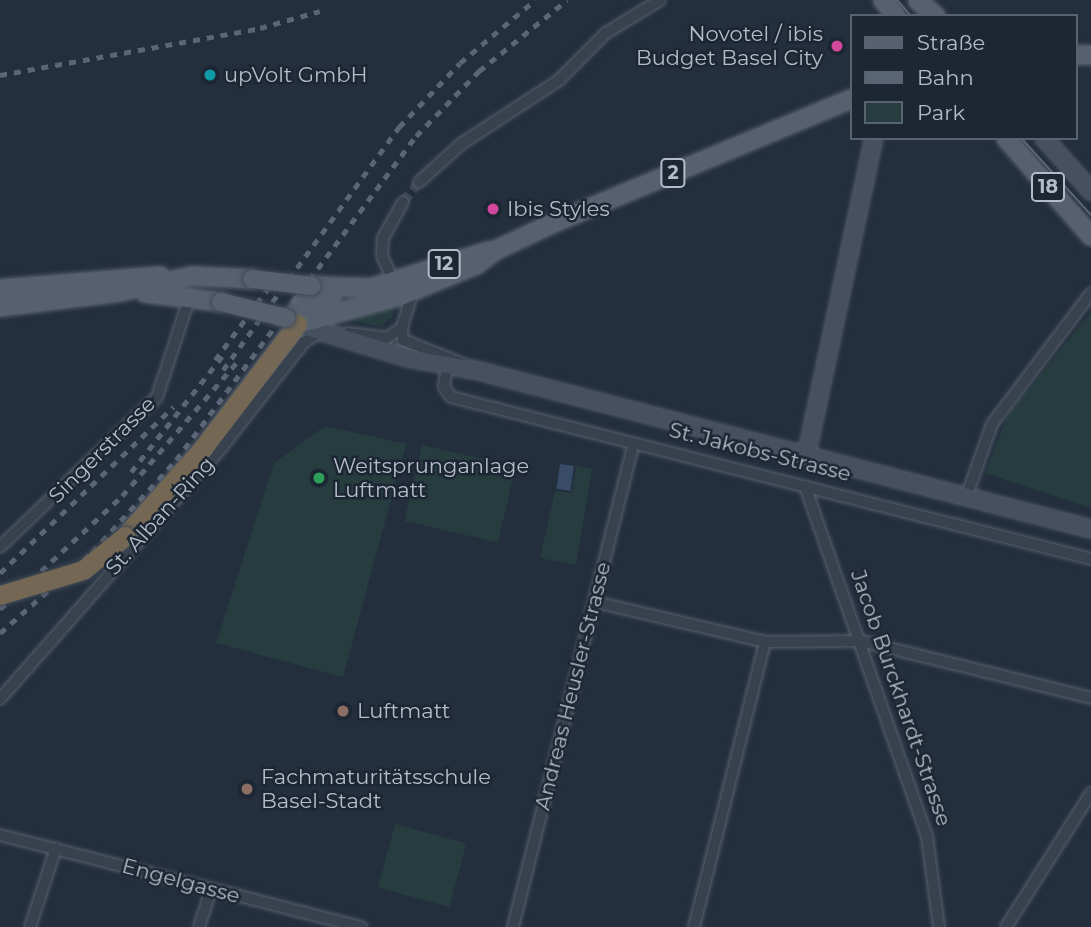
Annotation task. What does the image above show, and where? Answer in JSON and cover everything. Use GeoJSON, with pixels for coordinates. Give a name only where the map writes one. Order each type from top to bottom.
{"type":"FeatureCollection","features":[{"type":"Feature","properties":{"kind":"highway"},"geometry":{"type":"LineString","coordinates":[[241,397],[267,350],[301,325]]}},
{"type":"Feature","properties":{"kind":"highway"},"geometry":{"type":"LineString","coordinates":[[0,595],[71,575],[102,559],[172,485],[301,325]]}},
{"type":"Feature","properties":{"kind":"main road"},"geometry":{"type":"LineString","coordinates":[[918,1],[932,14]]}},
{"type":"Feature","properties":{"kind":"main road","name":"2"},"geometry":{"type":"LineString","coordinates":[[496,250],[850,99]]}},
{"type":"Feature","properties":{"kind":"main road"},"geometry":{"type":"LineString","coordinates":[[806,457],[874,140]]}},
{"type":"Feature","properties":{"kind":"main road","name":"18"},"geometry":{"type":"LineString","coordinates":[[1008,140],[1091,236]]}},
{"type":"Feature","properties":{"kind":"main road"},"geometry":{"type":"LineString","coordinates":[[1046,140],[1091,191]]}},
{"type":"Feature","properties":{"kind":"main road","name":"12"},"geometry":{"type":"LineString","coordinates":[[404,294],[496,250]]}},
{"type":"Feature","properties":{"kind":"main road"},"geometry":{"type":"LineString","coordinates":[[0,289],[116,277],[192,276]]}},
{"type":"Feature","properties":{"kind":"main road","name":"St. Jakobs-Strasse"},"geometry":{"type":"LineString","coordinates":[[0,307],[120,292],[192,276],[371,288]]}},
{"type":"Feature","properties":{"kind":"main road"},"geometry":{"type":"LineString","coordinates":[[252,279],[301,325]]}},
{"type":"Feature","properties":{"kind":"main road"},"geometry":{"type":"LineString","coordinates":[[301,325],[298,306],[310,299],[357,298],[371,288],[404,294]]}},
{"type":"Feature","properties":{"kind":"main road","name":"St. Jakobs-Strasse"},"geometry":{"type":"LineString","coordinates":[[120,292],[190,296],[221,303],[447,367],[475,370],[1091,529]]}},
{"type":"Feature","properties":{"kind":"main road"},"geometry":{"type":"LineString","coordinates":[[301,325],[404,294]]}},
{"type":"Feature","properties":{"kind":"street"},"geometry":{"type":"LineString","coordinates":[[419,182],[461,144],[559,80],[606,33],[660,0]]}},
{"type":"Feature","properties":{"kind":"street"},"geometry":{"type":"LineString","coordinates":[[402,327],[404,294],[382,256],[383,238],[403,202]]}},
{"type":"Feature","properties":{"kind":"street"},"geometry":{"type":"LineString","coordinates":[[967,498],[992,424],[1091,293]]}},
{"type":"Feature","properties":{"kind":"street","name":"Singerstrasse"},"geometry":{"type":"LineString","coordinates":[[0,547],[157,397],[190,296]]}},
{"type":"Feature","properties":{"kind":"street","name":"St. Jakobs-Strasse"},"geometry":{"type":"LineString","coordinates":[[301,325],[387,338],[402,327]]}},
{"type":"Feature","properties":{"kind":"street","name":"St. Alban-Ring"},"geometry":{"type":"LineString","coordinates":[[0,699],[222,447],[304,342],[301,325]]}},
{"type":"Feature","properties":{"kind":"street","name":"St. Jakobs-Strasse"},"geometry":{"type":"LineString","coordinates":[[402,327],[403,340],[412,346],[475,370]]}},
{"type":"Feature","properties":{"kind":"street","name":"St. Jakobs-Strasse"},"geometry":{"type":"LineString","coordinates":[[447,367],[444,387],[451,397],[1091,559]]}},
{"type":"Feature","properties":{"kind":"street","name":"Andreas Heusler-Strasse"},"geometry":{"type":"LineString","coordinates":[[513,927],[633,444]]}},
{"type":"Feature","properties":{"kind":"street","name":"Jacob Burckhardt-Strasse"},"geometry":{"type":"LineString","coordinates":[[805,486],[927,837],[939,927]]}},
{"type":"Feature","properties":{"kind":"street"},"geometry":{"type":"LineString","coordinates":[[595,602],[765,642],[861,642],[1091,698]]}},
{"type":"Feature","properties":{"kind":"street"},"geometry":{"type":"LineString","coordinates":[[694,927],[765,642]]}},
{"type":"Feature","properties":{"kind":"street"},"geometry":{"type":"LineString","coordinates":[[1006,927],[1091,793]]}},
{"type":"Feature","properties":{"kind":"street","name":"Engelgasse"},"geometry":{"type":"LineString","coordinates":[[0,835],[361,927]]}},
{"type":"Feature","properties":{"kind":"street"},"geometry":{"type":"LineString","coordinates":[[30,927],[56,848]]}},
{"type":"Feature","properties":{"kind":"street"},"geometry":{"type":"LineString","coordinates":[[199,927],[211,890]]}},
{"type":"Feature","properties":{"kind":"green space"},"geometry":{"type":"Polygon","coordinates":[[[394,303],[393,316],[381,327],[344,319],[394,303]]]}},
{"type":"Feature","properties":{"kind":"green space"},"geometry":{"type":"Polygon","coordinates":[[[1091,312],[1091,508],[985,473],[1008,415],[1091,312]]]}},
{"type":"Feature","properties":{"kind":"green space"},"geometry":{"type":"Polygon","coordinates":[[[325,426],[406,444],[343,677],[216,643],[274,463],[325,426]]]}},
{"type":"Feature","properties":{"kind":"green space"},"geometry":{"type":"Polygon","coordinates":[[[422,445],[516,467],[498,543],[404,521],[422,445]]]}},
{"type":"Feature","properties":{"kind":"green space"},"geometry":{"type":"Polygon","coordinates":[[[576,465],[592,469],[576,565],[540,558],[555,491],[572,493],[576,465]]]}},
{"type":"Feature","properties":{"kind":"green space"},"geometry":{"type":"Polygon","coordinates":[[[395,824],[466,843],[449,907],[378,888],[395,824]]]}},
{"type":"Feature","properties":{"kind":"water"},"geometry":{"type":"Polygon","coordinates":[[[560,464],[574,466],[570,491],[557,489],[560,464]]]}},
{"type":"Feature","properties":{"kind":"tunnel"},"geometry":{"type":"LineString","coordinates":[[403,202],[419,182]]}},
{"type":"Feature","properties":{"kind":"tram line"},"geometry":{"type":"LineString","coordinates":[[897,0],[909,14]]}},
{"type":"Feature","properties":{"kind":"tram line"},"geometry":{"type":"LineString","coordinates":[[1023,140],[1091,215]]}},
{"type":"Feature","properties":{"kind":"railway"},"geometry":{"type":"LineString","coordinates":[[223,370],[399,127],[460,63],[535,0]]}},
{"type":"Feature","properties":{"kind":"railway"},"geometry":{"type":"LineString","coordinates":[[0,633],[92,552],[176,460],[416,136],[479,71],[567,0]]}},
{"type":"Feature","properties":{"kind":"railway"},"geometry":{"type":"LineString","coordinates":[[0,75],[260,28],[320,11]]}},
{"type":"Feature","properties":{"kind":"railway"},"geometry":{"type":"LineString","coordinates":[[215,360],[269,287]]}},
{"type":"Feature","properties":{"kind":"railway"},"geometry":{"type":"LineString","coordinates":[[131,472],[224,354]]}},
{"type":"Feature","properties":{"kind":"railway"},"geometry":{"type":"LineString","coordinates":[[0,609],[122,496],[236,363]]}},
{"type":"Feature","properties":{"kind":"railway"},"geometry":{"type":"LineString","coordinates":[[0,573],[173,407]]}},
{"type":"Feature","properties":{"kind":"place","name":"Novotel / ibis Budget Basel City"},"geometry":{"type":"Point","coordinates":[837,46]}},
{"type":"Feature","properties":{"kind":"place","name":"upVolt GmbH"},"geometry":{"type":"Point","coordinates":[210,75]}},
{"type":"Feature","properties":{"kind":"place","name":"Ibis Styles"},"geometry":{"type":"Point","coordinates":[493,209]}},
{"type":"Feature","properties":{"kind":"place","name":"Weitsprunganlage Luftmatt"},"geometry":{"type":"Point","coordinates":[319,478]}},
{"type":"Feature","properties":{"kind":"place","name":"Luftmatt"},"geometry":{"type":"Point","coordinates":[343,711]}},
{"type":"Feature","properties":{"kind":"place","name":"Fachmaturitätsschule Basel-Stadt"},"geometry":{"type":"Point","coordinates":[247,789]}}]}
